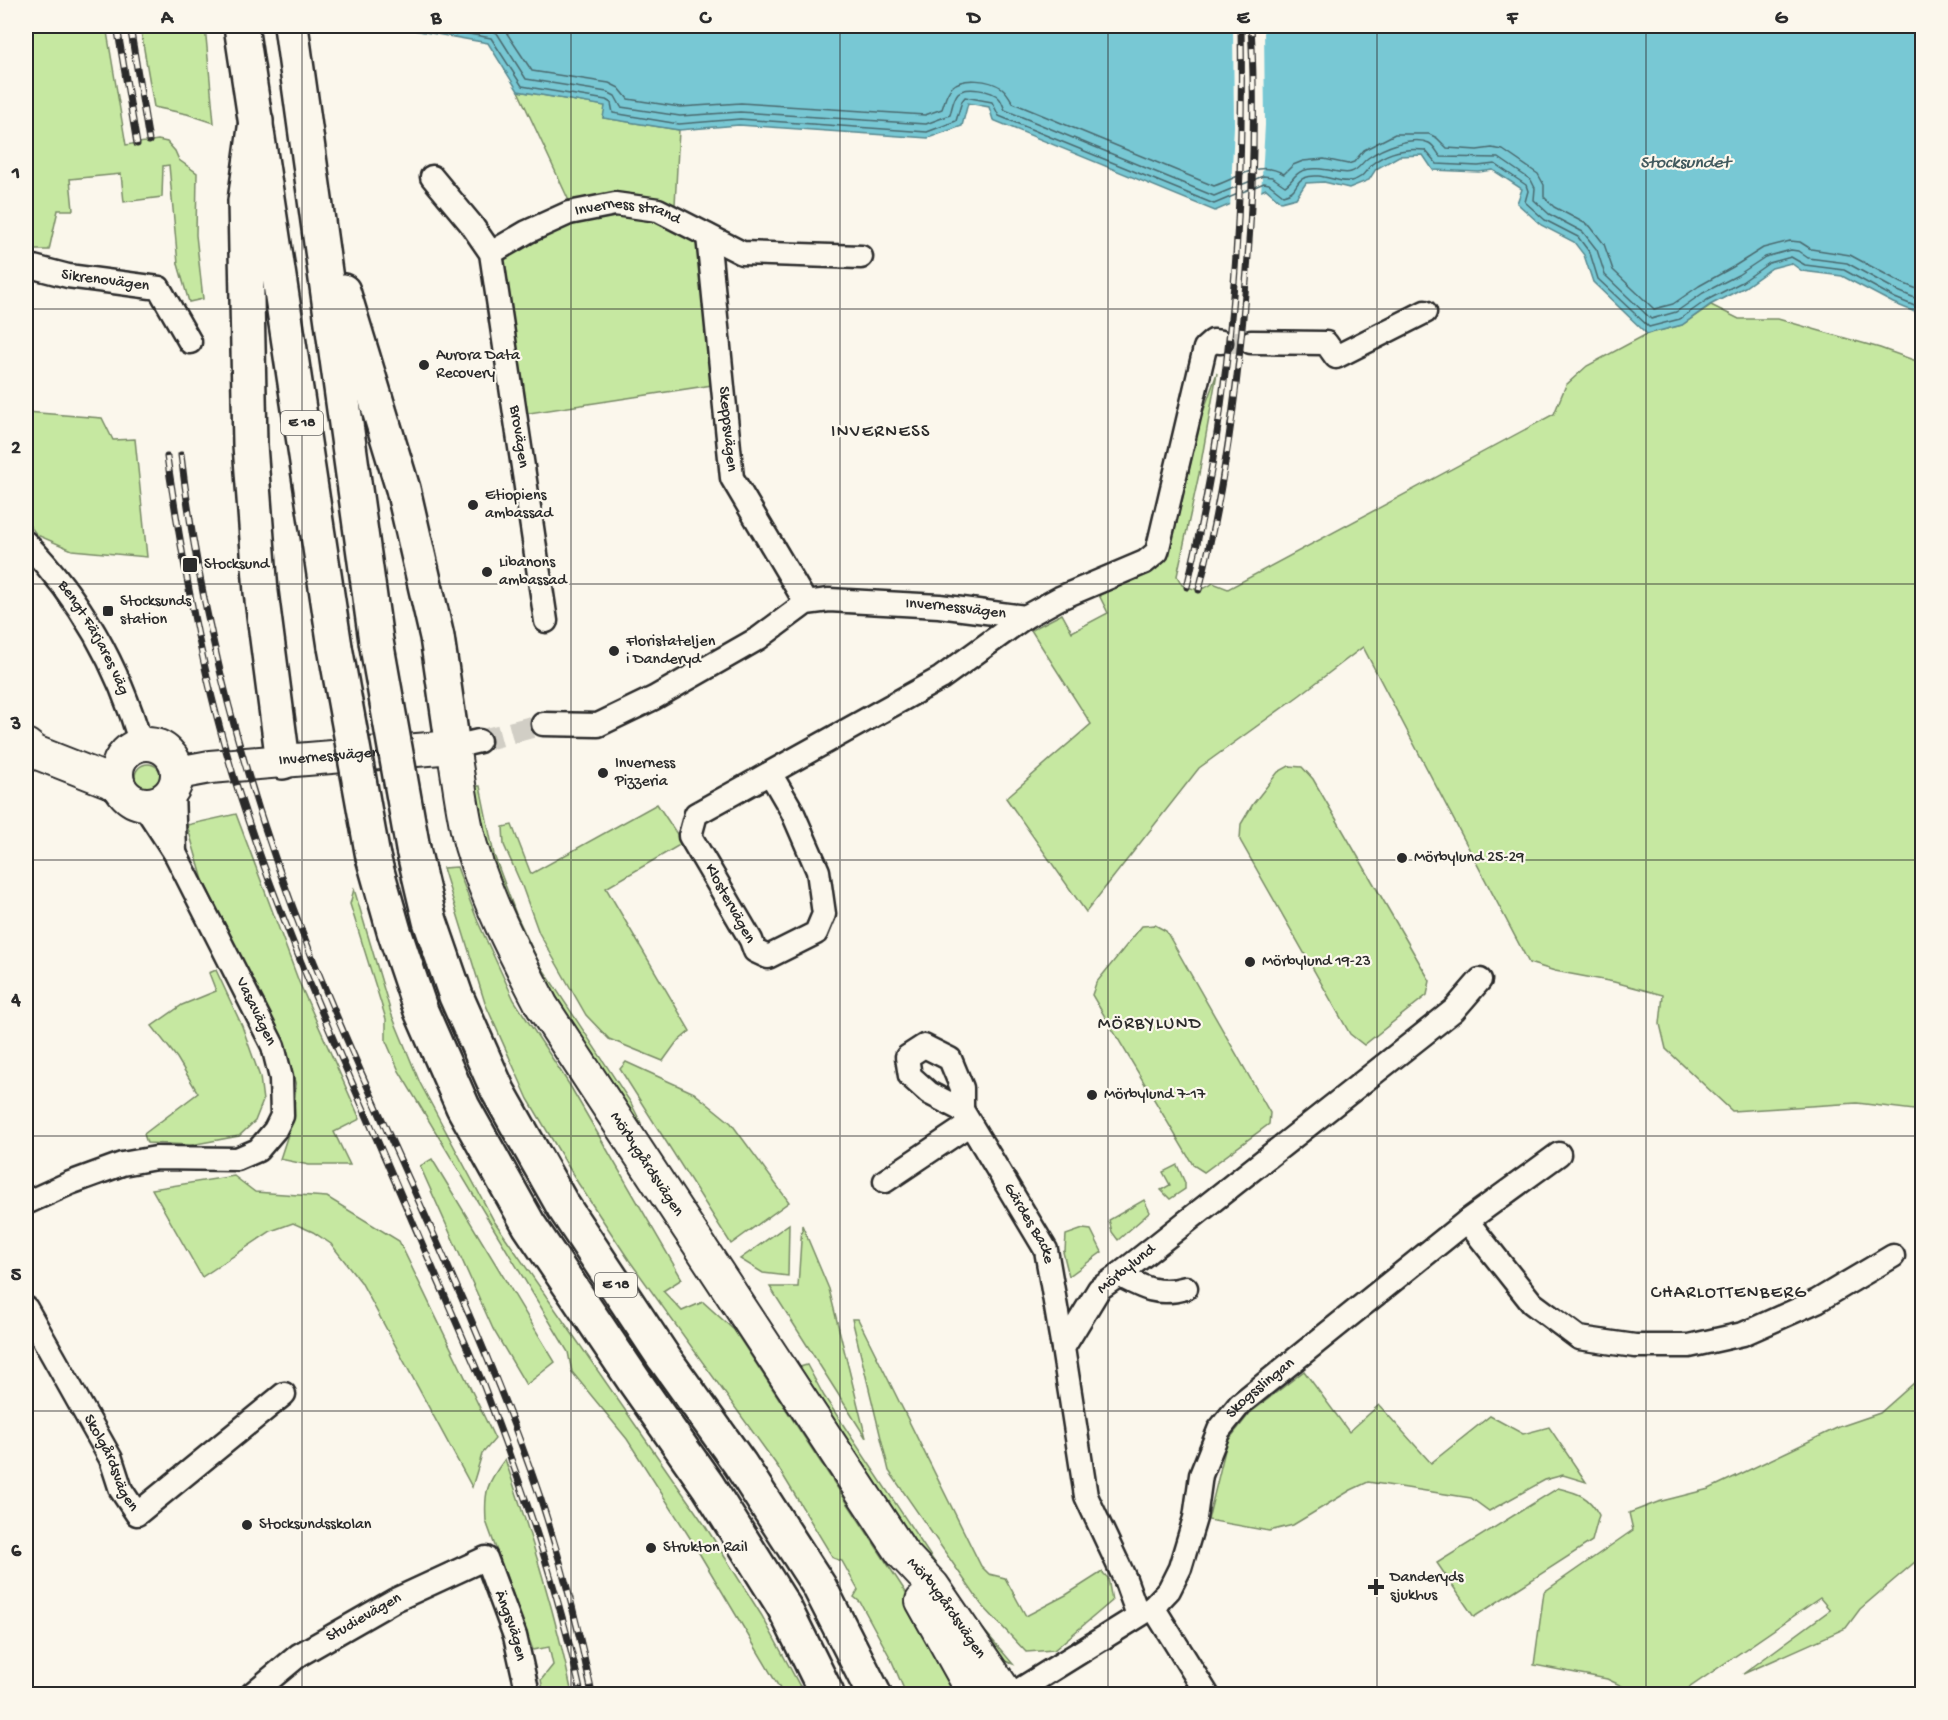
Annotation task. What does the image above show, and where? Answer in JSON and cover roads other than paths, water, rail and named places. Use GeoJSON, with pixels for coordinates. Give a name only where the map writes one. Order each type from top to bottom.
{"type":"FeatureCollection","features":[{"type":"Feature","properties":{"kind":"highway"},"geometry":{"type":"LineString","coordinates":[[242,26],[256,121],[257,200],[250,445],[261,592],[282,762]]}},
{"type":"Feature","properties":{"kind":"highway","name":"E 18"},"geometry":{"type":"LineString","coordinates":[[291,26],[376,641],[413,849],[430,921],[448,975],[498,1091],[564,1206],[664,1358],[740,1464],[819,1586],[873,1695]]}},
{"type":"Feature","properties":{"kind":"highway"},"geometry":{"type":"LineString","coordinates":[[314,193],[402,489],[437,637],[466,744]]}},
{"type":"Feature","properties":{"kind":"highway","name":"E 18"},"geometry":{"type":"LineString","coordinates":[[257,200],[373,857],[394,931],[421,1011],[464,1107],[529,1225],[708,1486],[784,1607],[827,1695]]}},
{"type":"Feature","properties":{"kind":"street"},"geometry":{"type":"LineString","coordinates":[[432,177],[471,224],[491,253]]}},
{"type":"Feature","properties":{"kind":"street","name":"Inverness strand"},"geometry":{"type":"LineString","coordinates":[[491,253],[527,232],[569,213],[615,204],[658,210],[742,253],[861,257]]}},
{"type":"Feature","properties":{"kind":"street","name":"Skeppsvägen"},"geometry":{"type":"LineString","coordinates":[[708,236],[732,478],[806,603]]}},
{"type":"Feature","properties":{"kind":"street","name":"Brovägen"},"geometry":{"type":"LineString","coordinates":[[491,253],[546,621]]}},
{"type":"Feature","properties":{"kind":"street","name":"Sikrenovägen"},"geometry":{"type":"LineString","coordinates":[[26,265],[68,276],[159,288],[190,342]]}},
{"type":"Feature","properties":{"kind":"street"},"geometry":{"type":"LineString","coordinates":[[1251,342],[1326,343],[1336,357],[1425,312]]}},
{"type":"Feature","properties":{"kind":"street","name":"Invernessvägen"},"geometry":{"type":"LineString","coordinates":[[806,603],[829,600],[939,606],[1025,617],[1060,598],[1145,562],[1157,552],[1205,348],[1213,341],[1221,342]]}},
{"type":"Feature","properties":{"kind":"street","name":"Bengt Färjares väg"},"geometry":{"type":"LineString","coordinates":[[26,543],[41,558],[85,616],[115,670],[141,744]]}},
{"type":"Feature","properties":{"kind":"street"},"geometry":{"type":"LineString","coordinates":[[543,724],[598,725],[654,699],[759,638],[806,603]]}},
{"type":"Feature","properties":{"kind":"street","name":"Klostervägen"},"geometry":{"type":"LineString","coordinates":[[770,772],[792,811],[818,871],[824,914],[816,933],[768,957],[755,951],[751,940],[690,836],[696,814],[770,772],[941,678],[1025,617]]}},
{"type":"Feature","properties":{"kind":"street"},"geometry":{"type":"LineString","coordinates":[[26,745],[35,752],[131,795],[156,803],[166,798],[175,782],[176,763],[162,747],[141,744],[129,749],[122,757],[118,767],[131,795]]}},
{"type":"Feature","properties":{"kind":"street","name":"Invernessvägen"},"geometry":{"type":"LineString","coordinates":[[175,782],[210,767],[466,744]]}},
{"type":"Feature","properties":{"kind":"street","name":"Mörbygårdsvägen"},"geometry":{"type":"LineString","coordinates":[[466,744],[471,844],[505,934],[542,1006],[902,1553],[933,1586],[1007,1695]]}},
{"type":"Feature","properties":{"kind":"street","name":"Vasavägen"},"geometry":{"type":"LineString","coordinates":[[175,782],[175,853]]}},
{"type":"Feature","properties":{"kind":"street","name":"Vasavägen"},"geometry":{"type":"LineString","coordinates":[[26,1203],[70,1183],[122,1164],[156,1158],[237,1159],[258,1150],[275,1130],[282,1116],[281,1078],[273,1046],[175,853],[131,795]]}},
{"type":"Feature","properties":{"kind":"street","name":"Mörbylund"},"geometry":{"type":"LineString","coordinates":[[1063,1348],[1099,1288],[1119,1275],[1454,1010],[1480,980]]}},
{"type":"Feature","properties":{"kind":"street","name":"Gärdes Backe"},"geometry":{"type":"LineString","coordinates":[[885,1181],[966,1117],[1046,1250],[1063,1348]]}},
{"type":"Feature","properties":{"kind":"street","name":"Skogsslingan"},"geometry":{"type":"LineString","coordinates":[[1146,1611],[1168,1590],[1180,1568],[1195,1518],[1201,1474],[1219,1430],[1240,1404],[1467,1221],[1559,1154]]}},
{"type":"Feature","properties":{"kind":"street"},"geometry":{"type":"LineString","coordinates":[[1467,1221],[1532,1303],[1579,1338],[1635,1346],[1689,1346],[1743,1334],[1817,1301],[1893,1256]]}},
{"type":"Feature","properties":{"kind":"street"},"geometry":{"type":"LineString","coordinates":[[1119,1275],[1143,1288],[1169,1293],[1186,1288]]}},
{"type":"Feature","properties":{"kind":"street","name":"Skolgårdsvägen"},"geometry":{"type":"LineString","coordinates":[[26,1308],[111,1459],[121,1490],[137,1514],[284,1394]]}},
{"type":"Feature","properties":{"kind":"street"},"geometry":{"type":"LineString","coordinates":[[1063,1348],[1086,1496],[1125,1580],[1207,1695]]}},
{"type":"Feature","properties":{"kind":"street","name":"Mörbygårdsvägen"},"geometry":{"type":"LineString","coordinates":[[902,1553],[916,1591],[974,1695]]}},
{"type":"Feature","properties":{"kind":"street","name":"Studievägen"},"geometry":{"type":"LineString","coordinates":[[252,1695],[299,1655],[395,1600],[486,1558]]}},
{"type":"Feature","properties":{"kind":"street","name":"Ängsvägen"},"geometry":{"type":"LineString","coordinates":[[486,1558],[515,1636],[528,1695]]}},
{"type":"Feature","properties":{"kind":"street"},"geometry":{"type":"LineString","coordinates":[[1013,1695],[1146,1611]]}},
{"type":"Feature","properties":{"kind":"water","name":"Stocksundet"},"geometry":{"type":"Polygon","coordinates":[[[390,26],[1922,26],[1922,315],[1893,303],[1842,276],[1802,271],[1791,263],[1772,268],[1745,287],[1710,305],[1682,325],[1647,334],[1593,282],[1584,255],[1574,242],[1541,225],[1517,203],[1522,189],[1493,170],[1479,172],[1433,170],[1423,155],[1399,156],[1376,169],[1369,180],[1349,188],[1324,182],[1306,183],[1296,198],[1281,202],[1266,189],[1215,211],[993,120],[989,107],[968,103],[962,126],[928,138],[739,125],[679,130],[603,118],[605,106],[518,91],[488,43],[390,26]]]}},
{"type":"Feature","properties":{"kind":"tunnel"},"geometry":{"type":"LineString","coordinates":[[1221,342],[1251,342]]}},
{"type":"Feature","properties":{"kind":"tunnel"},"geometry":{"type":"LineString","coordinates":[[479,741],[543,724]]}},
{"type":"Feature","properties":{"kind":"railway"},"geometry":{"type":"LineString","coordinates":[[117,26],[137,144]]}},
{"type":"Feature","properties":{"kind":"railway"},"geometry":{"type":"LineString","coordinates":[[130,26],[149,141]]}},
{"type":"Feature","properties":{"kind":"railway"},"geometry":{"type":"LineString","coordinates":[[1187,587],[1215,448],[1232,308],[1240,167],[1241,26]]}},
{"type":"Feature","properties":{"kind":"railway"},"geometry":{"type":"LineString","coordinates":[[1199,590],[1216,516],[1234,406],[1242,332],[1253,160],[1251,26]]}},
{"type":"Feature","properties":{"kind":"railway"},"geometry":{"type":"LineString","coordinates":[[181,455],[201,584],[215,647],[230,710],[267,835],[340,1025],[459,1293],[515,1428],[555,1546],[592,1694]]}},
{"type":"Feature","properties":{"kind":"railway"},"geometry":{"type":"LineString","coordinates":[[167,457],[186,576],[202,654],[221,732],[246,814],[308,980],[483,1384],[512,1460],[550,1576],[581,1694]]}},
{"type":"Feature","properties":{"kind":"place","name":"Aurora Data Recovery"},"geometry":{"type":"Point","coordinates":[424,365]}},
{"type":"Feature","properties":{"kind":"place","name":"Etiopiens ambassad"},"geometry":{"type":"Point","coordinates":[473,505]}},
{"type":"Feature","properties":{"kind":"place","name":"Stocksund"},"geometry":{"type":"Point","coordinates":[190,565]}},
{"type":"Feature","properties":{"kind":"place","name":"Libanons ambassad"},"geometry":{"type":"Point","coordinates":[487,572]}},
{"type":"Feature","properties":{"kind":"place","name":"Stocksunds station"},"geometry":{"type":"Point","coordinates":[108,611]}},
{"type":"Feature","properties":{"kind":"place","name":"Floristateljen i Danderyd"},"geometry":{"type":"Point","coordinates":[614,651]}},
{"type":"Feature","properties":{"kind":"place","name":"Inverness Pizzeria"},"geometry":{"type":"Point","coordinates":[603,773]}},
{"type":"Feature","properties":{"kind":"place","name":"Mörbylund 25-29"},"geometry":{"type":"Point","coordinates":[1402,858]}},
{"type":"Feature","properties":{"kind":"place","name":"Mörbylund 19-23"},"geometry":{"type":"Point","coordinates":[1250,962]}},
{"type":"Feature","properties":{"kind":"place","name":"Mörbylund 7-17"},"geometry":{"type":"Point","coordinates":[1092,1095]}},
{"type":"Feature","properties":{"kind":"place","name":"Stocksundsskolan"},"geometry":{"type":"Point","coordinates":[247,1525]}},
{"type":"Feature","properties":{"kind":"place","name":"Strukton Rail"},"geometry":{"type":"Point","coordinates":[651,1548]}},
{"type":"Feature","properties":{"kind":"place","name":"Danderyds sjukhus"},"geometry":{"type":"Point","coordinates":[1376,1587]}},
{"type":"Feature","properties":{"kind":"district","name":"INVERNESS"},"geometry":{"type":"Point","coordinates":[881,432]}},
{"type":"Feature","properties":{"kind":"district","name":"MÖRBYLUND"},"geometry":{"type":"Point","coordinates":[1150,1024]}},
{"type":"Feature","properties":{"kind":"district","name":"CHARLOTTENBERG"},"geometry":{"type":"Point","coordinates":[1729,1293]}}]}
